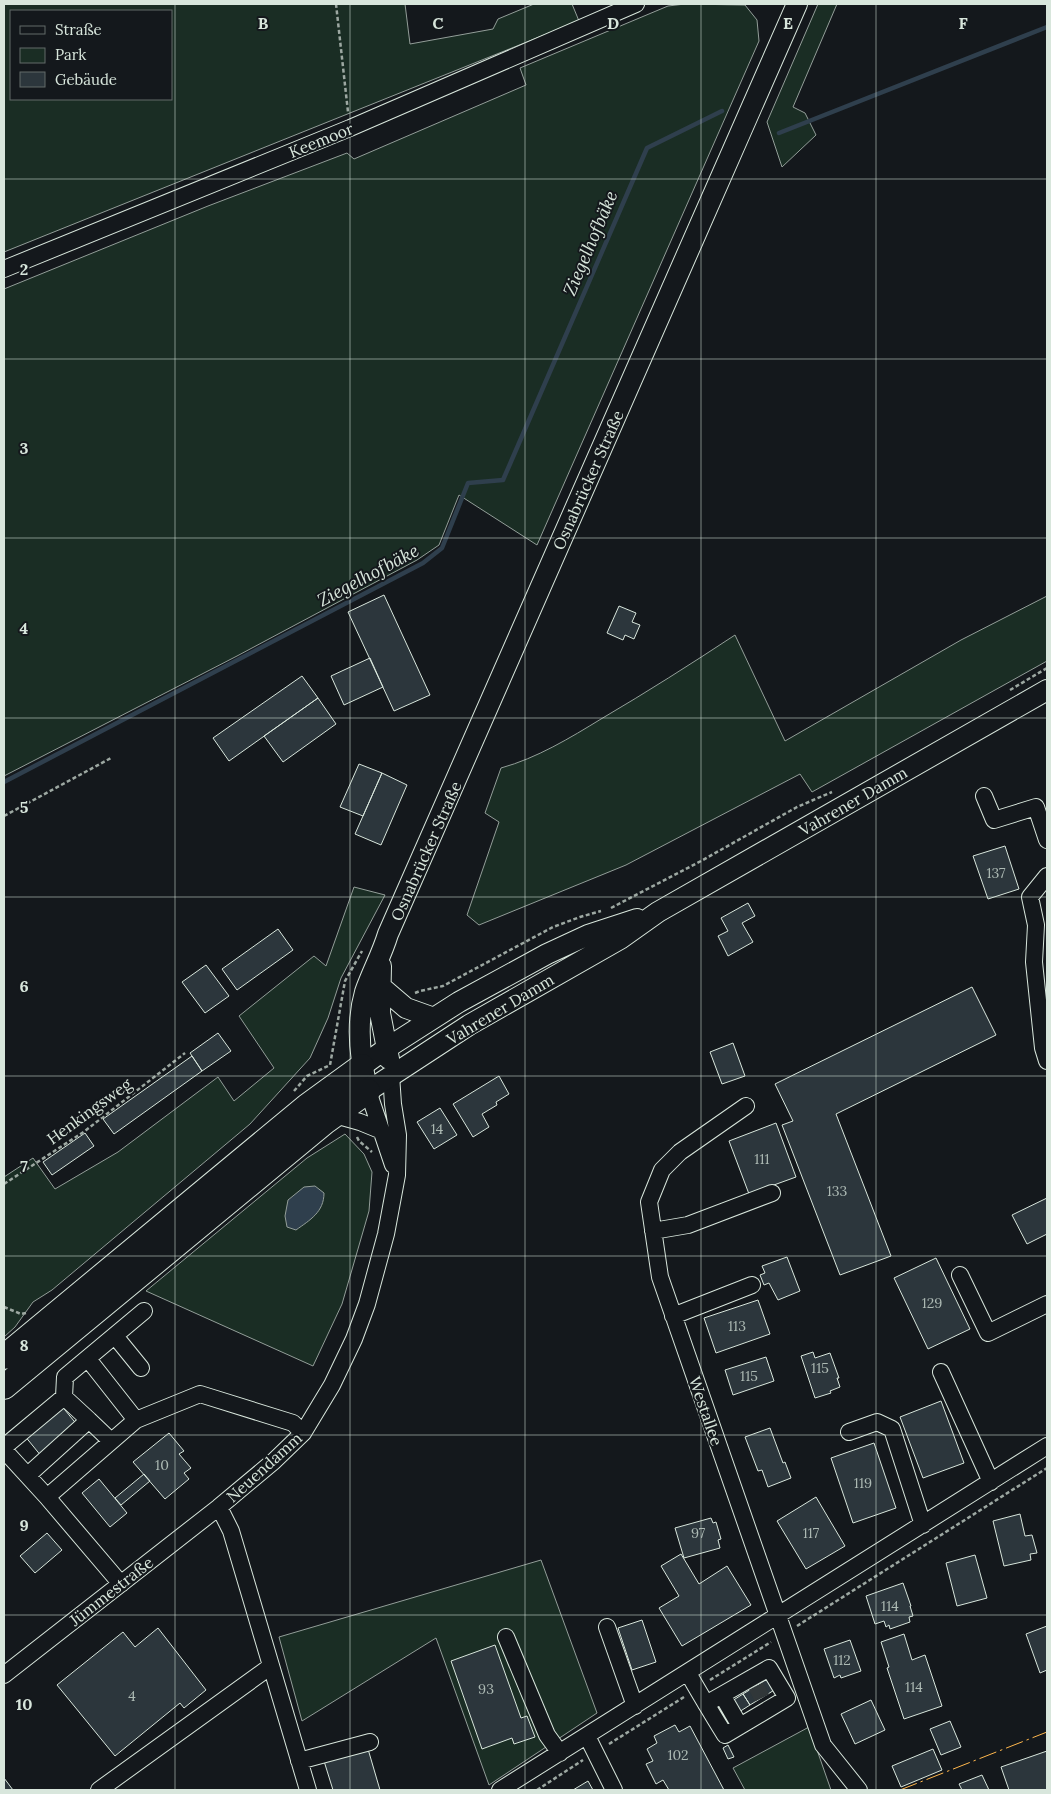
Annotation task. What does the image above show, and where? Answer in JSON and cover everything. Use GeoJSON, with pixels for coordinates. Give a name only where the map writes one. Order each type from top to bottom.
{"type":"FeatureCollection","features":[{"type":"Feature","properties":{"kind":"highway"},"geometry":{"type":"LineString","coordinates":[[4,1357],[307,1106],[362,1066]]}},
{"type":"Feature","properties":{"kind":"highway"},"geometry":{"type":"LineString","coordinates":[[4,1387],[335,1115],[368,1091]]}},
{"type":"Feature","properties":{"kind":"main road","name":"Osnabrücker Straße"},"geometry":{"type":"LineString","coordinates":[[368,1091],[362,1066],[361,1008],[372,974],[372,952],[402,903],[797,4]]}},
{"type":"Feature","properties":{"kind":"main road","name":"Vahrener Damm"},"geometry":{"type":"LineString","coordinates":[[368,1091],[469,1025],[620,939],[658,912],[1047,690]]}},
{"type":"Feature","properties":{"kind":"main road","name":"Vahrener Damm"},"geometry":{"type":"LineString","coordinates":[[362,1066],[459,1002],[547,954],[588,935],[658,912]]}},
{"type":"Feature","properties":{"kind":"main road","name":"Osnabrücker Straße"},"geometry":{"type":"LineString","coordinates":[[372,952],[379,985],[380,1013],[391,1076]]}},
{"type":"Feature","properties":{"kind":"main road"},"geometry":{"type":"LineString","coordinates":[[379,985],[406,1008],[434,1018]]}},
{"type":"Feature","properties":{"kind":"street","name":"Keemoor"},"geometry":{"type":"LineString","coordinates":[[4,269],[350,128],[636,4]]}},
{"type":"Feature","properties":{"kind":"street"},"geometry":{"type":"LineString","coordinates":[[984,796],[994,820],[1036,807],[1047,840]]}},
{"type":"Feature","properties":{"kind":"street"},"geometry":{"type":"LineString","coordinates":[[1047,876],[1030,897],[1036,925],[1034,962],[1043,1048],[1047,1061]]}},
{"type":"Feature","properties":{"kind":"street","name":"Neuendamm"},"geometry":{"type":"LineString","coordinates":[[308,1790],[231,1531],[219,1508],[274,1461],[303,1433],[332,1385],[354,1339],[386,1234],[397,1175],[398,1135],[391,1076]]}},
{"type":"Feature","properties":{"kind":"street","name":"Neuendamm"},"geometry":{"type":"LineString","coordinates":[[368,1091],[397,1175]]}},
{"type":"Feature","properties":{"kind":"street","name":"Westallee"},"geometry":{"type":"LineString","coordinates":[[746,1106],[680,1152],[662,1170],[649,1202],[660,1277],[823,1745],[859,1790]]}},
{"type":"Feature","properties":{"kind":"street"},"geometry":{"type":"LineString","coordinates":[[335,1115],[360,1122],[382,1132]]}},
{"type":"Feature","properties":{"kind":"street"},"geometry":{"type":"LineString","coordinates":[[653,1231],[688,1225],[772,1193]]}},
{"type":"Feature","properties":{"kind":"street"},"geometry":{"type":"LineString","coordinates":[[960,1275],[988,1333],[1047,1304]]}},
{"type":"Feature","properties":{"kind":"street"},"geometry":{"type":"LineString","coordinates":[[673,1316],[752,1285]]}},
{"type":"Feature","properties":{"kind":"street"},"geometry":{"type":"LineString","coordinates":[[120,1584],[4,1448],[64,1397],[65,1377],[88,1360],[144,1311]]}},
{"type":"Feature","properties":{"kind":"street"},"geometry":{"type":"LineString","coordinates":[[115,1336],[141,1368]]}},
{"type":"Feature","properties":{"kind":"street"},"geometry":{"type":"LineString","coordinates":[[88,1360],[136,1420]]}},
{"type":"Feature","properties":{"kind":"street"},"geometry":{"type":"LineString","coordinates":[[941,1372],[991,1482]]}},
{"type":"Feature","properties":{"kind":"street"},"geometry":{"type":"LineString","coordinates":[[47,1497],[136,1420],[200,1394],[293,1423],[303,1433]]}},
{"type":"Feature","properties":{"kind":"street"},"geometry":{"type":"LineString","coordinates":[[64,1397],[112,1441]]}},
{"type":"Feature","properties":{"kind":"street"},"geometry":{"type":"LineString","coordinates":[[28,1476],[89,1420]]}},
{"type":"Feature","properties":{"kind":"street"},"geometry":{"type":"LineString","coordinates":[[849,1432],[877,1422],[892,1429],[923,1525]]}},
{"type":"Feature","properties":{"kind":"street"},"geometry":{"type":"LineString","coordinates":[[500,1790],[1046,1449]]}},
{"type":"Feature","properties":{"kind":"street","name":"Jümmestraße"},"geometry":{"type":"LineString","coordinates":[[4,1675],[219,1508]]}},
{"type":"Feature","properties":{"kind":"street"},"geometry":{"type":"LineString","coordinates":[[607,1627],[635,1706]]}},
{"type":"Feature","properties":{"kind":"street"},"geometry":{"type":"LineString","coordinates":[[506,1637],[546,1735],[560,1753]]}},
{"type":"Feature","properties":{"kind":"street"},"geometry":{"type":"LineString","coordinates":[[98,1790],[271,1666]]}},
{"type":"Feature","properties":{"kind":"street"},"geometry":{"type":"LineString","coordinates":[[688,1673],[706,1704],[725,1735],[740,1726],[759,1693],[722,1695],[706,1704]]}},
{"type":"Feature","properties":{"kind":"street"},"geometry":{"type":"LineString","coordinates":[[722,1695],[740,1726]]}},
{"type":"Feature","properties":{"kind":"street"},"geometry":{"type":"LineString","coordinates":[[587,1736],[614,1790]]}},
{"type":"Feature","properties":{"kind":"street"},"geometry":{"type":"LineString","coordinates":[[299,1761],[370,1742]]}},
{"type":"Feature","properties":{"kind":"path"},"geometry":{"type":"LineString","coordinates":[[336,4],[350,128]]}},
{"type":"Feature","properties":{"kind":"path"},"geometry":{"type":"LineString","coordinates":[[1005,693],[1047,668]]}},
{"type":"Feature","properties":{"kind":"path"},"geometry":{"type":"LineString","coordinates":[[4,816],[111,758]]}},
{"type":"Feature","properties":{"kind":"path"},"geometry":{"type":"LineString","coordinates":[[610,909],[798,807],[833,791]]}},
{"type":"Feature","properties":{"kind":"path"},"geometry":{"type":"LineString","coordinates":[[406,1008],[417,992],[443,986],[553,927],[602,911]]}},
{"type":"Feature","properties":{"kind":"path"},"geometry":{"type":"LineString","coordinates":[[294,1091],[307,1076],[330,1065],[344,981],[372,952]]}},
{"type":"Feature","properties":{"kind":"path"},"geometry":{"type":"LineString","coordinates":[[335,1034],[361,1032]]}},
{"type":"Feature","properties":{"kind":"path","name":"Henkingsweg"},"geometry":{"type":"LineString","coordinates":[[4,1184],[84,1131],[185,1053]]}},
{"type":"Feature","properties":{"kind":"path"},"geometry":{"type":"LineString","coordinates":[[359,1141],[372,1152]]}},
{"type":"Feature","properties":{"kind":"path"},"geometry":{"type":"LineString","coordinates":[[4,1307],[21,1314],[28,1313]]}},
{"type":"Feature","properties":{"kind":"green space"},"geometry":{"type":"Polygon","coordinates":[[[4,4],[405,4],[410,44],[493,29],[498,19],[534,4],[572,4],[579,21],[4,252],[4,4]]]}},
{"type":"Feature","properties":{"kind":"green space"},"geometry":{"type":"Polygon","coordinates":[[[685,4],[745,5],[757,20],[759,41],[537,545],[459,495],[439,545],[417,560],[237,656],[4,776],[4,289],[208,206],[347,153],[354,159],[526,85],[520,68],[668,6],[685,4]]]}},
{"type":"Feature","properties":{"kind":"green space"},"geometry":{"type":"Polygon","coordinates":[[[818,4],[837,4],[793,107],[805,113],[816,135],[782,167],[767,122],[818,4]]]}},
{"type":"Feature","properties":{"kind":"green space"},"geometry":{"type":"Polygon","coordinates":[[[1047,596],[1047,661],[812,792],[800,774],[626,865],[479,925],[467,915],[499,822],[485,813],[501,768],[527,759],[565,740],[735,635],[785,741],[961,640],[1047,596]]]}},
{"type":"Feature","properties":{"kind":"green space"},"geometry":{"type":"Polygon","coordinates":[[[354,887],[385,895],[341,978],[328,1018],[310,1058],[250,1124],[52,1290],[33,1302],[15,1327],[4,1337],[4,1177],[33,1158],[55,1189],[118,1152],[218,1077],[234,1101],[274,1068],[239,1016],[314,956],[326,966],[354,887]]]}},
{"type":"Feature","properties":{"kind":"green space"},"geometry":{"type":"Polygon","coordinates":[[[345,1134],[364,1154],[372,1172],[369,1211],[342,1304],[313,1366],[146,1291],[307,1158],[345,1134]]]}},
{"type":"Feature","properties":{"kind":"green space"},"geometry":{"type":"Polygon","coordinates":[[[541,1560],[597,1713],[489,1785],[436,1638],[302,1721],[279,1637],[541,1560]]]}},
{"type":"Feature","properties":{"kind":"green space"},"geometry":{"type":"Polygon","coordinates":[[[809,1727],[831,1790],[745,1790],[733,1768],[809,1727]]]}},
{"type":"Feature","properties":{"kind":"water"},"geometry":{"type":"Polygon","coordinates":[[[315,1186],[324,1193],[319,1210],[311,1219],[296,1230],[287,1227],[285,1216],[288,1200],[304,1187],[315,1186]]]}},
{"type":"Feature","properties":{"kind":"building"},"geometry":{"type":"Polygon","coordinates":[[[384,595],[430,695],[394,711],[348,612],[384,595]]]}},
{"type":"Feature","properties":{"kind":"building"},"geometry":{"type":"Polygon","coordinates":[[[619,606],[636,613],[632,622],[640,625],[634,639],[625,635],[623,640],[607,633],[619,606]]]}},
{"type":"Feature","properties":{"kind":"building"},"geometry":{"type":"Polygon","coordinates":[[[370,658],[383,687],[344,705],[331,676],[370,658]]]}},
{"type":"Feature","properties":{"kind":"building"},"geometry":{"type":"Polygon","coordinates":[[[302,676],[318,698],[229,761],[213,738],[302,676]]]}},
{"type":"Feature","properties":{"kind":"building"},"geometry":{"type":"Polygon","coordinates":[[[318,698],[336,724],[283,762],[264,736],[318,698]]]}},
{"type":"Feature","properties":{"kind":"building"},"geometry":{"type":"Polygon","coordinates":[[[359,764],[382,773],[363,816],[340,807],[359,764]]]}},
{"type":"Feature","properties":{"kind":"building"},"geometry":{"type":"Polygon","coordinates":[[[382,773],[407,785],[381,845],[355,834],[382,773]]]}},
{"type":"Feature","properties":{"kind":"building"},"geometry":{"type":"Polygon","coordinates":[[[1005,846],[1019,889],[988,899],[973,856],[1005,846]]]}},
{"type":"Feature","properties":{"kind":"building"},"geometry":{"type":"Polygon","coordinates":[[[748,903],[755,916],[742,923],[753,942],[728,956],[718,936],[728,931],[721,918],[748,903]]]}},
{"type":"Feature","properties":{"kind":"building"},"geometry":{"type":"Polygon","coordinates":[[[278,929],[293,950],[237,990],[222,969],[278,929]]]}},
{"type":"Feature","properties":{"kind":"building"},"geometry":{"type":"Polygon","coordinates":[[[206,965],[229,996],[205,1013],[182,982],[206,965]]]}},
{"type":"Feature","properties":{"kind":"building"},"geometry":{"type":"Polygon","coordinates":[[[972,987],[996,1035],[836,1114],[891,1256],[840,1275],[782,1125],[793,1121],[775,1084],[972,987]]]}},
{"type":"Feature","properties":{"kind":"building"},"geometry":{"type":"Polygon","coordinates":[[[218,1033],[231,1051],[202,1071],[190,1053],[218,1033]]]}},
{"type":"Feature","properties":{"kind":"building"},"geometry":{"type":"Polygon","coordinates":[[[733,1043],[745,1076],[722,1084],[710,1052],[733,1043]]]}},
{"type":"Feature","properties":{"kind":"building"},"geometry":{"type":"Polygon","coordinates":[[[192,1056],[202,1071],[114,1134],[103,1119],[192,1056]]]}},
{"type":"Feature","properties":{"kind":"building"},"geometry":{"type":"Polygon","coordinates":[[[499,1076],[509,1094],[496,1102],[497,1105],[482,1114],[489,1127],[473,1137],[453,1104],[499,1076]]]}},
{"type":"Feature","properties":{"kind":"building"},"geometry":{"type":"Polygon","coordinates":[[[440,1108],[457,1135],[434,1149],[417,1122],[440,1108]]]}},
{"type":"Feature","properties":{"kind":"building"},"geometry":{"type":"Polygon","coordinates":[[[776,1123],[796,1177],[749,1194],[729,1141],[776,1123]]]}},
{"type":"Feature","properties":{"kind":"building"},"geometry":{"type":"Polygon","coordinates":[[[85,1133],[94,1146],[52,1175],[43,1162],[85,1133]]]}},
{"type":"Feature","properties":{"kind":"building"},"geometry":{"type":"Polygon","coordinates":[[[1047,1198],[1047,1234],[1027,1244],[1012,1215],[1047,1198]]]}},
{"type":"Feature","properties":{"kind":"building"},"geometry":{"type":"Polygon","coordinates":[[[787,1257],[800,1291],[778,1300],[769,1283],[764,1285],[760,1275],[765,1273],[762,1266],[787,1257]]]}},
{"type":"Feature","properties":{"kind":"building"},"geometry":{"type":"Polygon","coordinates":[[[936,1258],[970,1329],[928,1349],[894,1278],[936,1258]]]}},
{"type":"Feature","properties":{"kind":"building"},"geometry":{"type":"Polygon","coordinates":[[[758,1300],[770,1334],[716,1353],[704,1318],[758,1300]]]}},
{"type":"Feature","properties":{"kind":"building"},"geometry":{"type":"Polygon","coordinates":[[[813,1352],[815,1358],[830,1353],[839,1378],[837,1378],[840,1387],[830,1391],[831,1393],[815,1398],[801,1356],[813,1352]]]}},
{"type":"Feature","properties":{"kind":"building"},"geometry":{"type":"Polygon","coordinates":[[[766,1357],[774,1381],[733,1395],[725,1370],[766,1357]]]}},
{"type":"Feature","properties":{"kind":"building"},"geometry":{"type":"Polygon","coordinates":[[[56,1399],[83,1432],[46,1462],[20,1430],[56,1399]]]}},
{"type":"Feature","properties":{"kind":"building"},"geometry":{"type":"Polygon","coordinates":[[[941,1401],[964,1463],[923,1478],[900,1417],[941,1401]]]}},
{"type":"Feature","properties":{"kind":"building"},"geometry":{"type":"Polygon","coordinates":[[[770,1428],[783,1463],[785,1462],[791,1478],[768,1487],[762,1470],[758,1471],[745,1437],[770,1428]]]}},
{"type":"Feature","properties":{"kind":"building"},"geometry":{"type":"Polygon","coordinates":[[[169,1433],[184,1451],[179,1454],[191,1468],[184,1473],[189,1479],[165,1499],[133,1462],[169,1433]]]}},
{"type":"Feature","properties":{"kind":"building"},"geometry":{"type":"Polygon","coordinates":[[[874,1443],[896,1508],[853,1523],[831,1458],[874,1443]]]}},
{"type":"Feature","properties":{"kind":"building"},"geometry":{"type":"Polygon","coordinates":[[[144,1474],[150,1481],[121,1505],[115,1498],[144,1474]]]}},
{"type":"Feature","properties":{"kind":"building"},"geometry":{"type":"Polygon","coordinates":[[[99,1479],[127,1513],[110,1527],[82,1493],[99,1479]]]}},
{"type":"Feature","properties":{"kind":"building"},"geometry":{"type":"Polygon","coordinates":[[[816,1497],[845,1546],[806,1569],[777,1521],[816,1497]]]}},
{"type":"Feature","properties":{"kind":"building"},"geometry":{"type":"Polygon","coordinates":[[[1020,1514],[1025,1536],[1032,1535],[1037,1553],[1030,1554],[1031,1560],[1004,1566],[993,1521],[1020,1514]]]}},
{"type":"Feature","properties":{"kind":"building"},"geometry":{"type":"Polygon","coordinates":[[[711,1518],[713,1523],[716,1522],[721,1539],[718,1540],[720,1548],[684,1558],[675,1528],[711,1518]]]}},
{"type":"Feature","properties":{"kind":"building"},"geometry":{"type":"Polygon","coordinates":[[[47,1533],[62,1550],[35,1573],[20,1556],[47,1533]]]}},
{"type":"Feature","properties":{"kind":"building"},"geometry":{"type":"Polygon","coordinates":[[[681,1554],[699,1584],[727,1566],[751,1605],[682,1646],[659,1608],[679,1596],[661,1566],[681,1554]]]}},
{"type":"Feature","properties":{"kind":"building"},"geometry":{"type":"Polygon","coordinates":[[[975,1555],[987,1598],[957,1606],[946,1563],[975,1555]]]}},
{"type":"Feature","properties":{"kind":"building"},"geometry":{"type":"Polygon","coordinates":[[[903,1583],[913,1616],[909,1617],[910,1622],[890,1629],[889,1625],[886,1627],[884,1621],[875,1624],[866,1596],[903,1583]]]}},
{"type":"Feature","properties":{"kind":"building"},"geometry":{"type":"Polygon","coordinates":[[[642,1620],[656,1662],[632,1670],[618,1628],[642,1620]]]}},
{"type":"Feature","properties":{"kind":"building"},"geometry":{"type":"Polygon","coordinates":[[[1047,1626],[1047,1670],[1040,1673],[1026,1634],[1047,1626]]]}},
{"type":"Feature","properties":{"kind":"building"},"geometry":{"type":"Polygon","coordinates":[[[158,1628],[206,1690],[184,1708],[180,1703],[115,1756],[57,1685],[123,1632],[135,1647],[158,1628]]]}},
{"type":"Feature","properties":{"kind":"building"},"geometry":{"type":"Polygon","coordinates":[[[904,1634],[912,1660],[925,1655],[942,1706],[904,1719],[887,1668],[889,1667],[881,1642],[904,1634]]]}},
{"type":"Feature","properties":{"kind":"building"},"geometry":{"type":"Polygon","coordinates":[[[850,1640],[861,1671],[841,1678],[840,1675],[834,1678],[824,1649],[850,1640]]]}},
{"type":"Feature","properties":{"kind":"building"},"geometry":{"type":"Polygon","coordinates":[[[495,1645],[521,1718],[527,1716],[535,1737],[514,1744],[512,1738],[482,1749],[451,1661],[495,1645]]]}},
{"type":"Feature","properties":{"kind":"building"},"geometry":{"type":"Polygon","coordinates":[[[769,1678],[776,1689],[750,1705],[743,1694],[769,1678]]]}},
{"type":"Feature","properties":{"kind":"building"},"geometry":{"type":"Polygon","coordinates":[[[743,1694],[750,1705],[739,1712],[732,1701],[743,1694]]]}},
{"type":"Feature","properties":{"kind":"building"},"geometry":{"type":"Polygon","coordinates":[[[871,1700],[885,1730],[855,1744],[841,1714],[871,1700]]]}},
{"type":"Feature","properties":{"kind":"building"},"geometry":{"type":"Polygon","coordinates":[[[950,1721],[961,1747],[941,1755],[930,1729],[950,1721]]]}},
{"type":"Feature","properties":{"kind":"building"},"geometry":{"type":"Polygon","coordinates":[[[675,1725],[679,1732],[690,1726],[724,1790],[669,1790],[663,1780],[656,1784],[646,1764],[653,1761],[647,1749],[657,1743],[654,1736],[675,1725]]]}},
{"type":"Feature","properties":{"kind":"building"},"geometry":{"type":"Polygon","coordinates":[[[728,1745],[734,1757],[728,1759],[723,1748],[728,1745]]]}},
{"type":"Feature","properties":{"kind":"building"},"geometry":{"type":"Polygon","coordinates":[[[368,1749],[380,1790],[333,1790],[324,1761],[368,1749]]]}},
{"type":"Feature","properties":{"kind":"building"},"geometry":{"type":"Polygon","coordinates":[[[933,1749],[942,1770],[901,1787],[892,1766],[933,1749]]]}},
{"type":"Feature","properties":{"kind":"building"},"geometry":{"type":"Polygon","coordinates":[[[1047,1751],[1047,1790],[1009,1790],[1001,1767],[1047,1751]]]}},
{"type":"Feature","properties":{"kind":"building"},"geometry":{"type":"Polygon","coordinates":[[[982,1775],[989,1790],[962,1790],[959,1784],[982,1775]]]}},
{"type":"Feature","properties":{"kind":"building"},"geometry":{"type":"Polygon","coordinates":[[[4,1778],[13,1790],[4,1790],[4,1778]]]}},
{"type":"Feature","properties":{"kind":"building"},"geometry":{"type":"Polygon","coordinates":[[[588,1781],[593,1790],[573,1790],[588,1781]]]}},
{"type":"Feature","properties":{"kind":"waterway","name":"Ziegelhofbäke"},"geometry":{"type":"LineString","coordinates":[[779,133],[1047,27]]}},
{"type":"Feature","properties":{"kind":"waterway","name":"Ziegelhofbäke"},"geometry":{"type":"LineString","coordinates":[[4,782],[423,563],[442,548],[468,483],[503,480],[647,148],[722,111]]}},
{"type":"Feature","properties":{"kind":"tunnel"},"geometry":{"type":"LineString","coordinates":[[756,1686],[762,1698]]}},
{"type":"Feature","properties":{"kind":"power"},"geometry":{"type":"LineString","coordinates":[[900,1790],[1047,1732]]}}]}
